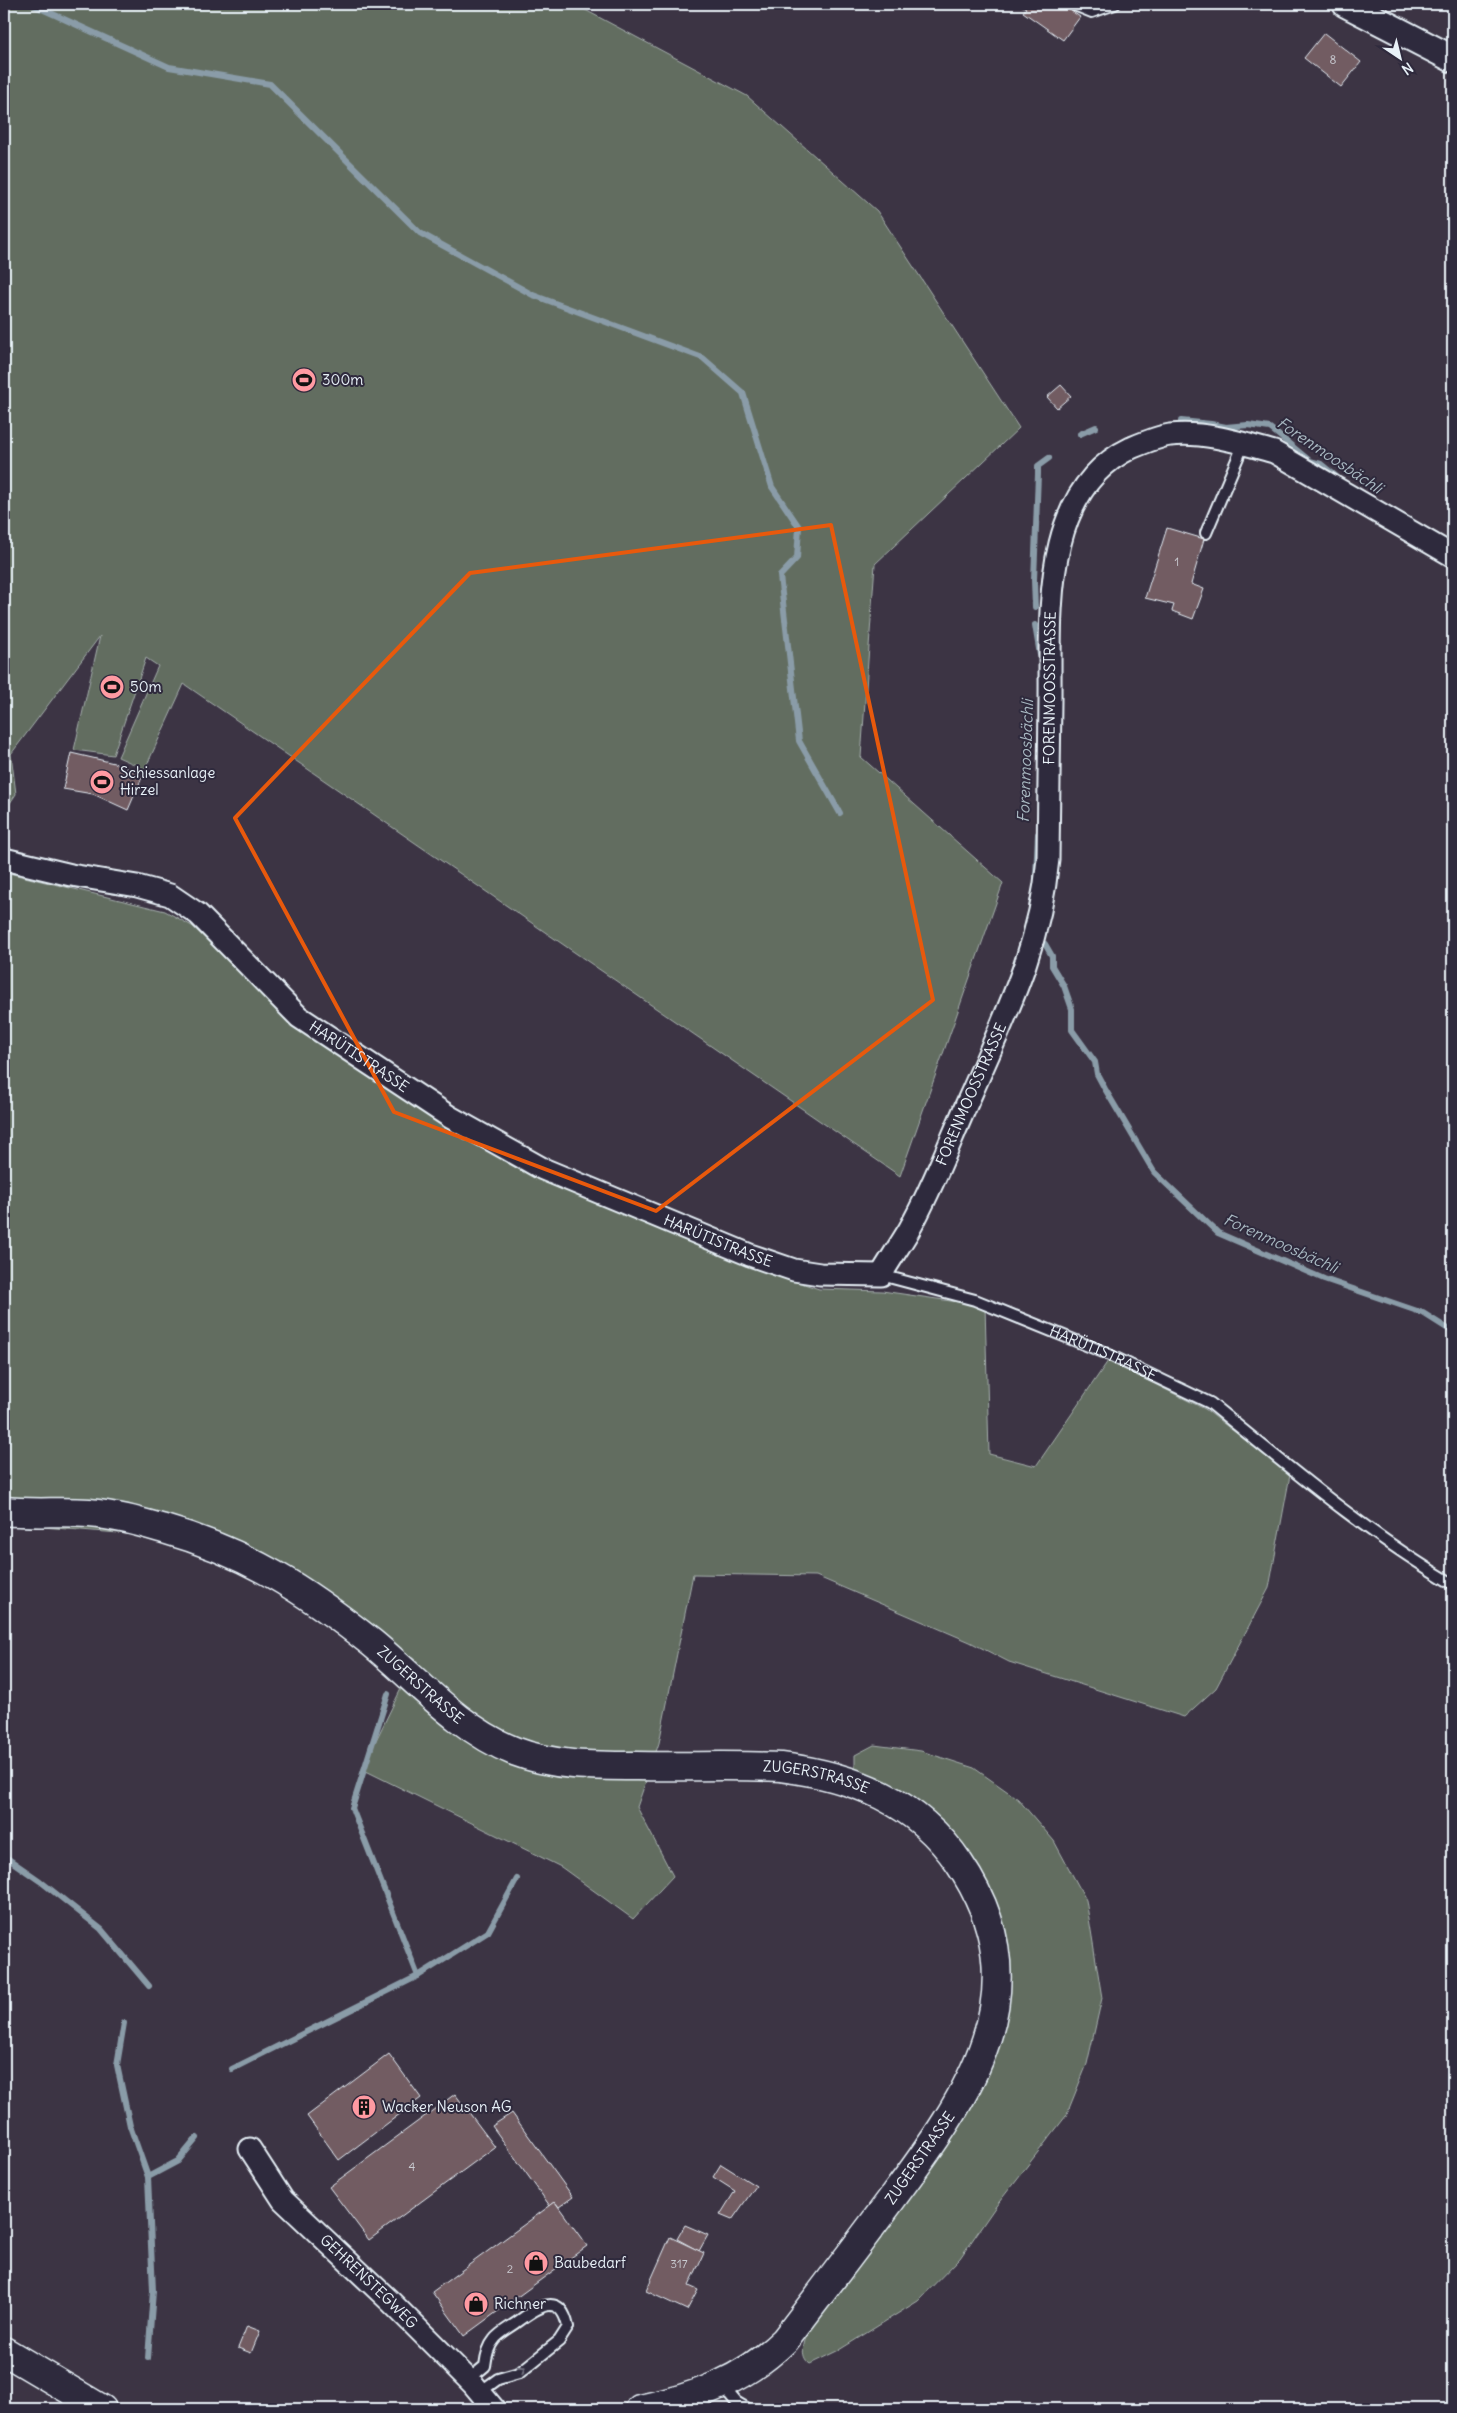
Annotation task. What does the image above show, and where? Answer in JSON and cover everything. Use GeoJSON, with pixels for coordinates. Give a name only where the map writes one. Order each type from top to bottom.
{"type":"FeatureCollection","features":[{"type":"Feature","properties":{"kind":"main road","name":"ZUGERSTRASSE"},"geometry":{"type":"LineString","coordinates":[[4,1511],[88,1513],[126,1518],[202,1540],[232,1552],[288,1581],[325,1607],[410,1675],[452,1713],[485,1737],[514,1751],[544,1760],[580,1765],[744,1766],[781,1767],[812,1771],[848,1780],[882,1795],[930,1829],[955,1857],[981,1900],[995,1956],[994,2011],[980,2061],[944,2126],[785,2340],[767,2357],[747,2372],[721,2384],[686,2398],[640,2409]]}},
{"type":"Feature","properties":{"kind":"main road"},"geometry":{"type":"LineString","coordinates":[[4,2351],[102,2409]]}},
{"type":"Feature","properties":{"kind":"street"},"geometry":{"type":"LineString","coordinates":[[1346,4],[1453,59]]}},
{"type":"Feature","properties":{"kind":"street","name":"FORENMOOSSTRASSE"},"geometry":{"type":"LineString","coordinates":[[881,1275],[928,1193],[1017,989],[1034,942],[1045,894],[1048,859],[1052,592],[1061,537],[1070,514],[1093,478],[1106,464],[1121,453],[1143,443],[1169,435],[1189,434],[1244,443],[1274,452],[1412,534],[1453,556]]}},
{"type":"Feature","properties":{"kind":"street","name":"HARÜTISTRASSE"},"geometry":{"type":"LineString","coordinates":[[4,859],[70,875],[137,886],[170,895],[198,914],[299,1017],[450,1117],[543,1170],[742,1252],[794,1270],[820,1274],[881,1275]]}},
{"type":"Feature","properties":{"kind":"street","name":"GEHRENSTEGWEG"},"geometry":{"type":"LineString","coordinates":[[250,2149],[283,2200],[391,2302],[474,2386],[494,2409]]}},
{"type":"Feature","properties":{"kind":"lane"},"geometry":{"type":"LineString","coordinates":[[1072,4],[1092,12],[1115,4]]}},
{"type":"Feature","properties":{"kind":"lane"},"geometry":{"type":"LineString","coordinates":[[1206,532],[1244,443]]}},
{"type":"Feature","properties":{"kind":"lane","name":"HARÜTISTRASSE"},"geometry":{"type":"LineString","coordinates":[[881,1275],[975,1300],[1101,1351],[1187,1391],[1210,1404],[1362,1525],[1408,1558],[1453,1584]]}},
{"type":"Feature","properties":{"kind":"lane"},"geometry":{"type":"LineString","coordinates":[[549,2304],[558,2307],[565,2314],[568,2327],[559,2341],[518,2373],[474,2386],[485,2366],[487,2353],[494,2339],[538,2307],[549,2304]]}},
{"type":"Feature","properties":{"kind":"lane"},"geometry":{"type":"LineString","coordinates":[[721,2384],[736,2402],[748,2409]]}},
{"type":"Feature","properties":{"kind":"highlighted area"},"geometry":{"type":"Polygon","coordinates":[[[831,525],[933,1000],[656,1211],[394,1112],[235,818],[470,573],[831,525]]]}},
{"type":"Feature","properties":{"kind":"green space"},"geometry":{"type":"Polygon","coordinates":[[[4,4],[574,4],[747,96],[877,211],[1019,428],[875,564],[861,757],[1003,883],[900,1176],[184,684],[145,769],[118,757],[158,666],[146,658],[113,755],[74,750],[100,636],[11,754],[16,794],[4,812],[4,4]]]}},
{"type":"Feature","properties":{"kind":"green space"},"geometry":{"type":"Polygon","coordinates":[[[4,872],[165,911],[192,926],[294,1023],[444,1124],[748,1265],[819,1289],[882,1291],[985,1306],[989,1454],[1036,1466],[1108,1361],[1205,1409],[1290,1475],[1269,1588],[1216,1688],[1184,1717],[1009,1662],[970,1642],[816,1576],[693,1574],[659,1743],[637,1807],[673,1876],[633,1919],[561,1867],[362,1769],[415,1660],[320,1588],[233,1542],[4,1524],[4,872]]]}},
{"type":"Feature","properties":{"kind":"green space"},"geometry":{"type":"Polygon","coordinates":[[[874,1745],[921,1751],[974,1768],[1018,1799],[1054,1841],[1086,1900],[1102,1998],[1087,2064],[1066,2116],[996,2206],[960,2258],[918,2301],[839,2350],[810,2364],[803,2352],[809,2329],[969,2112],[994,2062],[1007,2000],[961,1843],[928,1809],[893,1787],[855,1770],[855,1755],[874,1745]]]}},
{"type":"Feature","properties":{"kind":"building"},"geometry":{"type":"Polygon","coordinates":[[[1019,4],[1061,4],[1080,17],[1063,40],[1023,12],[1026,8],[1019,4]]]}},
{"type":"Feature","properties":{"kind":"building"},"geometry":{"type":"Polygon","coordinates":[[[1324,33],[1361,62],[1341,87],[1304,58],[1324,33]]]}},
{"type":"Feature","properties":{"kind":"building"},"geometry":{"type":"Polygon","coordinates":[[[1061,385],[1071,396],[1057,408],[1047,397],[1061,385]]]}},
{"type":"Feature","properties":{"kind":"building"},"geometry":{"type":"Polygon","coordinates":[[[1167,528],[1204,539],[1191,584],[1204,589],[1193,619],[1172,611],[1174,605],[1145,598],[1167,528]]]}},
{"type":"Feature","properties":{"kind":"building","name":"Schiessanlage Hirzel"},"geometry":{"type":"Polygon","coordinates":[[[71,753],[114,763],[143,775],[128,810],[93,794],[63,789],[71,753]]]}},
{"type":"Feature","properties":{"kind":"building","name":"Wacker Neuson AG"},"geometry":{"type":"Polygon","coordinates":[[[389,2054],[421,2098],[339,2160],[307,2116],[389,2054]]]}},
{"type":"Feature","properties":{"kind":"building"},"geometry":{"type":"Polygon","coordinates":[[[455,2094],[495,2147],[369,2240],[329,2187],[455,2094]]]}},
{"type":"Feature","properties":{"kind":"building"},"geometry":{"type":"Polygon","coordinates":[[[512,2113],[573,2197],[559,2207],[555,2202],[550,2206],[492,2126],[512,2113]]]}},
{"type":"Feature","properties":{"kind":"building"},"geometry":{"type":"Polygon","coordinates":[[[721,2164],[756,2186],[732,2220],[720,2215],[735,2191],[713,2177],[721,2164]]]}},
{"type":"Feature","properties":{"kind":"building"},"geometry":{"type":"Polygon","coordinates":[[[555,2202],[587,2246],[464,2336],[432,2292],[555,2202]]]}},
{"type":"Feature","properties":{"kind":"building"},"geometry":{"type":"Polygon","coordinates":[[[685,2225],[708,2235],[699,2251],[677,2239],[685,2225]]]}},
{"type":"Feature","properties":{"kind":"building"},"geometry":{"type":"Polygon","coordinates":[[[670,2237],[704,2253],[689,2286],[698,2290],[687,2310],[646,2291],[670,2237]]]}},
{"type":"Feature","properties":{"kind":"building"},"geometry":{"type":"Polygon","coordinates":[[[247,2326],[260,2331],[251,2353],[238,2348],[247,2326]]]}},
{"type":"Feature","properties":{"kind":"waterway"},"geometry":{"type":"LineString","coordinates":[[31,4],[169,67],[270,84],[420,233],[533,295],[703,358],[743,393],[772,487],[799,527],[797,558],[780,576],[799,741],[840,813]]}},
{"type":"Feature","properties":{"kind":"waterway","name":"Forenmoosbächli"},"geometry":{"type":"LineString","coordinates":[[1181,421],[1226,427],[1248,425],[1270,428],[1310,461],[1321,464],[1337,477]]}},
{"type":"Feature","properties":{"kind":"waterway","name":"Forenmoosbächli"},"geometry":{"type":"LineString","coordinates":[[1080,434],[1096,427]]}},
{"type":"Feature","properties":{"kind":"waterway","name":"Forenmoosbächli"},"geometry":{"type":"LineString","coordinates":[[1035,607],[1034,580],[1038,466],[1049,458]]}},
{"type":"Feature","properties":{"kind":"waterway","name":"Forenmoosbächli"},"geometry":{"type":"LineString","coordinates":[[1035,625],[1040,655]]}},
{"type":"Feature","properties":{"kind":"waterway","name":"Forenmoosbächli"},"geometry":{"type":"LineString","coordinates":[[1036,876],[1038,834]]}},
{"type":"Feature","properties":{"kind":"waterway","name":"Forenmoosbächli"},"geometry":{"type":"LineString","coordinates":[[1045,944],[1052,956],[1052,966],[1064,986],[1072,1009],[1072,1030],[1095,1062],[1097,1074],[1105,1089],[1154,1172],[1218,1233],[1324,1279],[1423,1313],[1453,1332]]}},
{"type":"Feature","properties":{"kind":"waterway"},"geometry":{"type":"LineString","coordinates":[[388,1694],[352,1808],[418,1976]]}},
{"type":"Feature","properties":{"kind":"waterway"},"geometry":{"type":"LineString","coordinates":[[4,1856],[40,1881],[101,1929],[149,1986]]}},
{"type":"Feature","properties":{"kind":"waterway"},"geometry":{"type":"LineString","coordinates":[[232,2069],[418,1976],[488,1932],[517,1879]]}},
{"type":"Feature","properties":{"kind":"waterway"},"geometry":{"type":"LineString","coordinates":[[124,2023],[117,2065],[130,2126],[148,2177],[153,2291],[148,2358]]}},
{"type":"Feature","properties":{"kind":"waterway"},"geometry":{"type":"LineString","coordinates":[[148,2177],[178,2161],[197,2138]]}},
{"type":"Feature","properties":{"kind":"place","name":"300m"},"geometry":{"type":"Point","coordinates":[304,380]}},
{"type":"Feature","properties":{"kind":"place","name":"50m"},"geometry":{"type":"Point","coordinates":[112,687]}},
{"type":"Feature","properties":{"kind":"place","name":"Schiessanlage Hirzel"},"geometry":{"type":"Point","coordinates":[102,782]}},
{"type":"Feature","properties":{"kind":"place","name":"Wacker Neuson AG"},"geometry":{"type":"Point","coordinates":[364,2107]}},
{"type":"Feature","properties":{"kind":"place","name":"Baubedarf"},"geometry":{"type":"Point","coordinates":[536,2263]}},
{"type":"Feature","properties":{"kind":"place","name":"Richner"},"geometry":{"type":"Point","coordinates":[476,2304]}}]}
